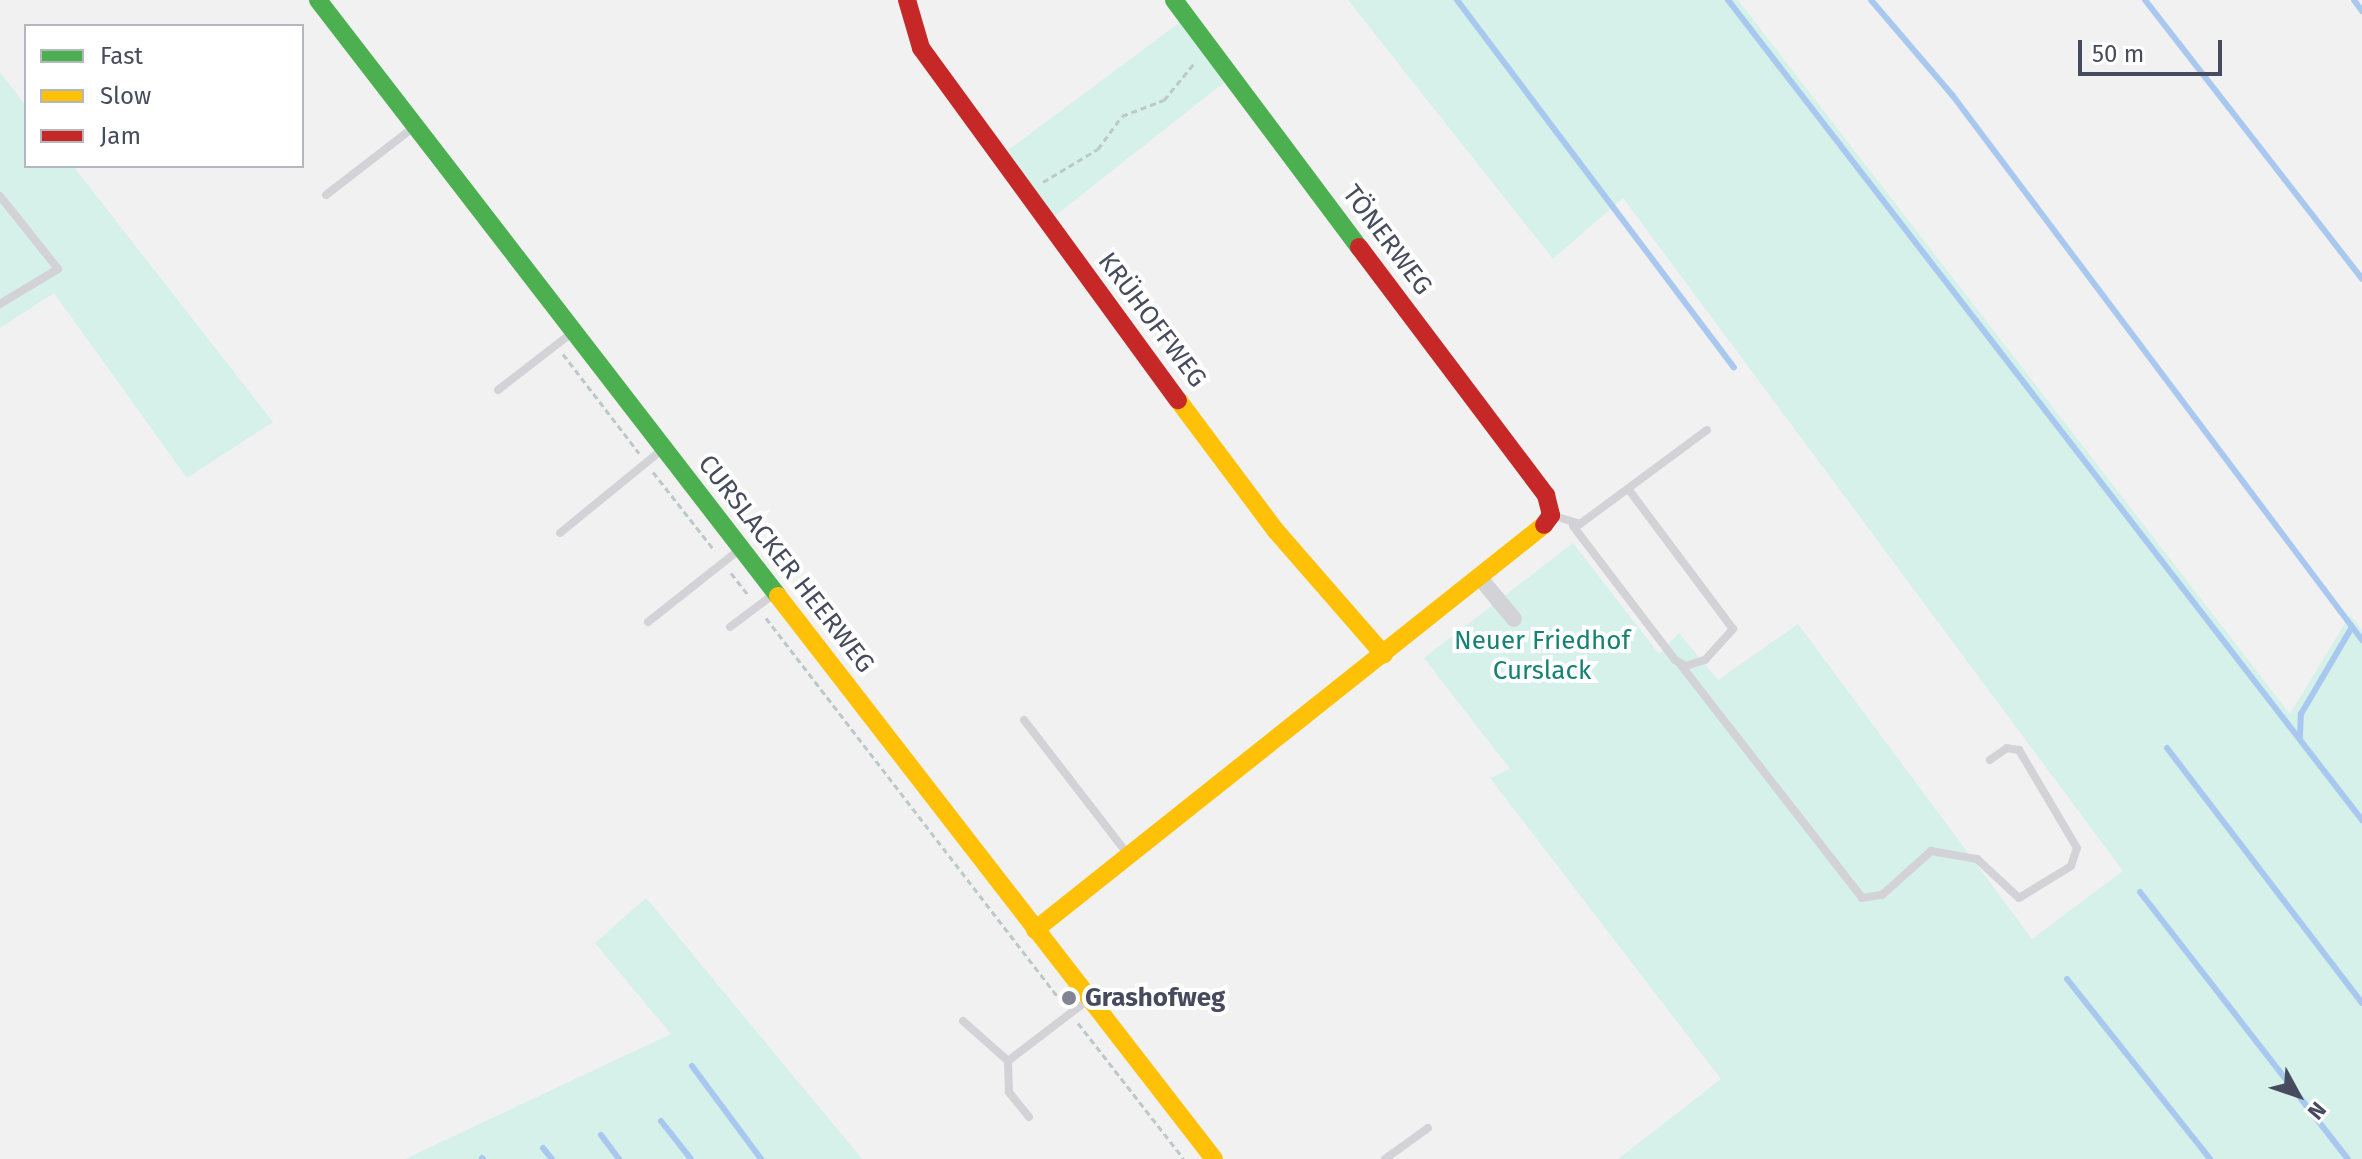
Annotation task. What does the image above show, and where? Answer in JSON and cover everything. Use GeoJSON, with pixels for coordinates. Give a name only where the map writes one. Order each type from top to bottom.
{"type":"FeatureCollection","features":[{"type":"Feature","properties":{"kind":"street","name":"CURSLACKER HEERWEG"},"geometry":{"type":"LineString","coordinates":[[318,0],[1214,1159]]}},
{"type":"Feature","properties":{"kind":"street","name":"KRÜHOFFWEG"},"geometry":{"type":"LineString","coordinates":[[907,0],[921,48],[1023,191],[1276,531],[1384,655]]}},
{"type":"Feature","properties":{"kind":"street","name":"TÖNERWEG"},"geometry":{"type":"LineString","coordinates":[[1174,0],[1546,495],[1551,515]]}},
{"type":"Feature","properties":{"kind":"street"},"geometry":{"type":"LineString","coordinates":[[1035,930],[1480,578],[1551,515]]}},
{"type":"Feature","properties":{"kind":"street"},"geometry":{"type":"LineString","coordinates":[[1480,578],[1514,619]]}},
{"type":"Feature","properties":{"kind":"lane"},"geometry":{"type":"LineString","coordinates":[[326,195],[415,126]]}},
{"type":"Feature","properties":{"kind":"lane"},"geometry":{"type":"LineString","coordinates":[[0,196],[58,269],[0,304]]}},
{"type":"Feature","properties":{"kind":"lane"},"geometry":{"type":"LineString","coordinates":[[498,390],[574,332]]}},
{"type":"Feature","properties":{"kind":"lane"},"geometry":{"type":"LineString","coordinates":[[1573,526],[1629,490],[1707,430]]}},
{"type":"Feature","properties":{"kind":"lane"},"geometry":{"type":"LineString","coordinates":[[560,533],[664,449]]}},
{"type":"Feature","properties":{"kind":"lane"},"geometry":{"type":"LineString","coordinates":[[1629,490],[1735,633],[1705,660],[1680,664]]}},
{"type":"Feature","properties":{"kind":"lane"},"geometry":{"type":"LineString","coordinates":[[1551,515],[1573,526],[1862,898],[1882,895],[1931,851],[1977,859],[2019,898],[2040,892],[2076,861],[2072,837],[2019,750],[2007,748],[1990,760]]}},
{"type":"Feature","properties":{"kind":"lane"},"geometry":{"type":"LineString","coordinates":[[648,622],[741,549]]}},
{"type":"Feature","properties":{"kind":"lane"},"geometry":{"type":"LineString","coordinates":[[730,627],[775,593]]}},
{"type":"Feature","properties":{"kind":"lane"},"geometry":{"type":"LineString","coordinates":[[1024,720],[1129,856]]}},
{"type":"Feature","properties":{"kind":"lane"},"geometry":{"type":"LineString","coordinates":[[1008,1061],[1089,999]]}},
{"type":"Feature","properties":{"kind":"lane"},"geometry":{"type":"LineString","coordinates":[[963,1021],[1008,1061],[1009,1092],[1029,1117]]}},
{"type":"Feature","properties":{"kind":"lane"},"geometry":{"type":"LineString","coordinates":[[1385,1159],[1428,1128]]}},
{"type":"Feature","properties":{"kind":"path"},"geometry":{"type":"LineString","coordinates":[[1023,191],[1098,149],[1122,116],[1164,100],[1208,46]]}},
{"type":"Feature","properties":{"kind":"path"},"geometry":{"type":"LineString","coordinates":[[556,345],[1184,1159]]}},
{"type":"Feature","properties":{"kind":"green space","name":"Neuer Friedhof Curslack"},"geometry":{"type":"Polygon","coordinates":[[[1348,0],[1738,0],[2290,714],[2350,615],[2362,630],[2362,1159],[1618,1159],[1721,1079],[1490,778],[1510,769],[1424,658],[1573,543],[1659,654],[1679,633],[1718,680],[1798,624],[2032,939],[2123,871],[1623,198],[1553,259],[1348,0]]]}},
{"type":"Feature","properties":{"kind":"green space"},"geometry":{"type":"Polygon","coordinates":[[[1187,17],[1231,77],[1046,223],[999,157],[1187,17]]]}},
{"type":"Feature","properties":{"kind":"green space"},"geometry":{"type":"Polygon","coordinates":[[[0,72],[24,103],[24,168],[75,168],[273,422],[187,478],[54,293],[0,328],[0,72]]]}},
{"type":"Feature","properties":{"kind":"green space"},"geometry":{"type":"Polygon","coordinates":[[[646,898],[862,1159],[405,1159],[671,1034],[595,943],[646,898]]]}},
{"type":"Feature","properties":{"kind":"waterway"},"geometry":{"type":"LineString","coordinates":[[1457,0],[1734,367]]}},
{"type":"Feature","properties":{"kind":"waterway"},"geometry":{"type":"LineString","coordinates":[[1728,0],[2362,820]]}},
{"type":"Feature","properties":{"kind":"waterway"},"geometry":{"type":"LineString","coordinates":[[1871,0],[1953,96],[2362,640]]}},
{"type":"Feature","properties":{"kind":"waterway"},"geometry":{"type":"LineString","coordinates":[[2145,0],[2362,279]]}},
{"type":"Feature","properties":{"kind":"waterway"},"geometry":{"type":"LineString","coordinates":[[2354,0],[2362,11]]}},
{"type":"Feature","properties":{"kind":"waterway"},"geometry":{"type":"LineString","coordinates":[[2300,737],[2301,714],[2352,627]]}},
{"type":"Feature","properties":{"kind":"waterway"},"geometry":{"type":"LineString","coordinates":[[2167,748],[2362,1003]]}},
{"type":"Feature","properties":{"kind":"waterway"},"geometry":{"type":"LineString","coordinates":[[2140,892],[2348,1159]]}},
{"type":"Feature","properties":{"kind":"waterway"},"geometry":{"type":"LineString","coordinates":[[2067,979],[2210,1159]]}},
{"type":"Feature","properties":{"kind":"waterway"},"geometry":{"type":"LineString","coordinates":[[692,1066],[761,1159]]}},
{"type":"Feature","properties":{"kind":"waterway"},"geometry":{"type":"LineString","coordinates":[[661,1121],[691,1159]]}},
{"type":"Feature","properties":{"kind":"waterway"},"geometry":{"type":"LineString","coordinates":[[601,1135],[619,1159]]}},
{"type":"Feature","properties":{"kind":"waterway"},"geometry":{"type":"LineString","coordinates":[[543,1148],[552,1159]]}},
{"type":"Feature","properties":{"kind":"traffic: fast"},"geometry":{"type":"LineString","coordinates":[[318,0],[778,596]]}},
{"type":"Feature","properties":{"kind":"traffic: fast"},"geometry":{"type":"LineString","coordinates":[[1174,0],[1359,247]]}},
{"type":"Feature","properties":{"kind":"traffic: slow"},"geometry":{"type":"LineString","coordinates":[[1178,400],[1276,531],[1384,655]]}},
{"type":"Feature","properties":{"kind":"traffic: slow"},"geometry":{"type":"LineString","coordinates":[[1035,930],[1544,525]]}},
{"type":"Feature","properties":{"kind":"traffic: slow"},"geometry":{"type":"LineString","coordinates":[[778,596],[1214,1159]]}},
{"type":"Feature","properties":{"kind":"traffic: jam"},"geometry":{"type":"LineString","coordinates":[[907,0],[921,48],[1178,400]]}},
{"type":"Feature","properties":{"kind":"traffic: jam"},"geometry":{"type":"LineString","coordinates":[[1359,247],[1546,495],[1551,515],[1544,525]]}},
{"type":"Feature","properties":{"kind":"place","name":"Grashofweg"},"geometry":{"type":"Point","coordinates":[1069,998]}}]}
